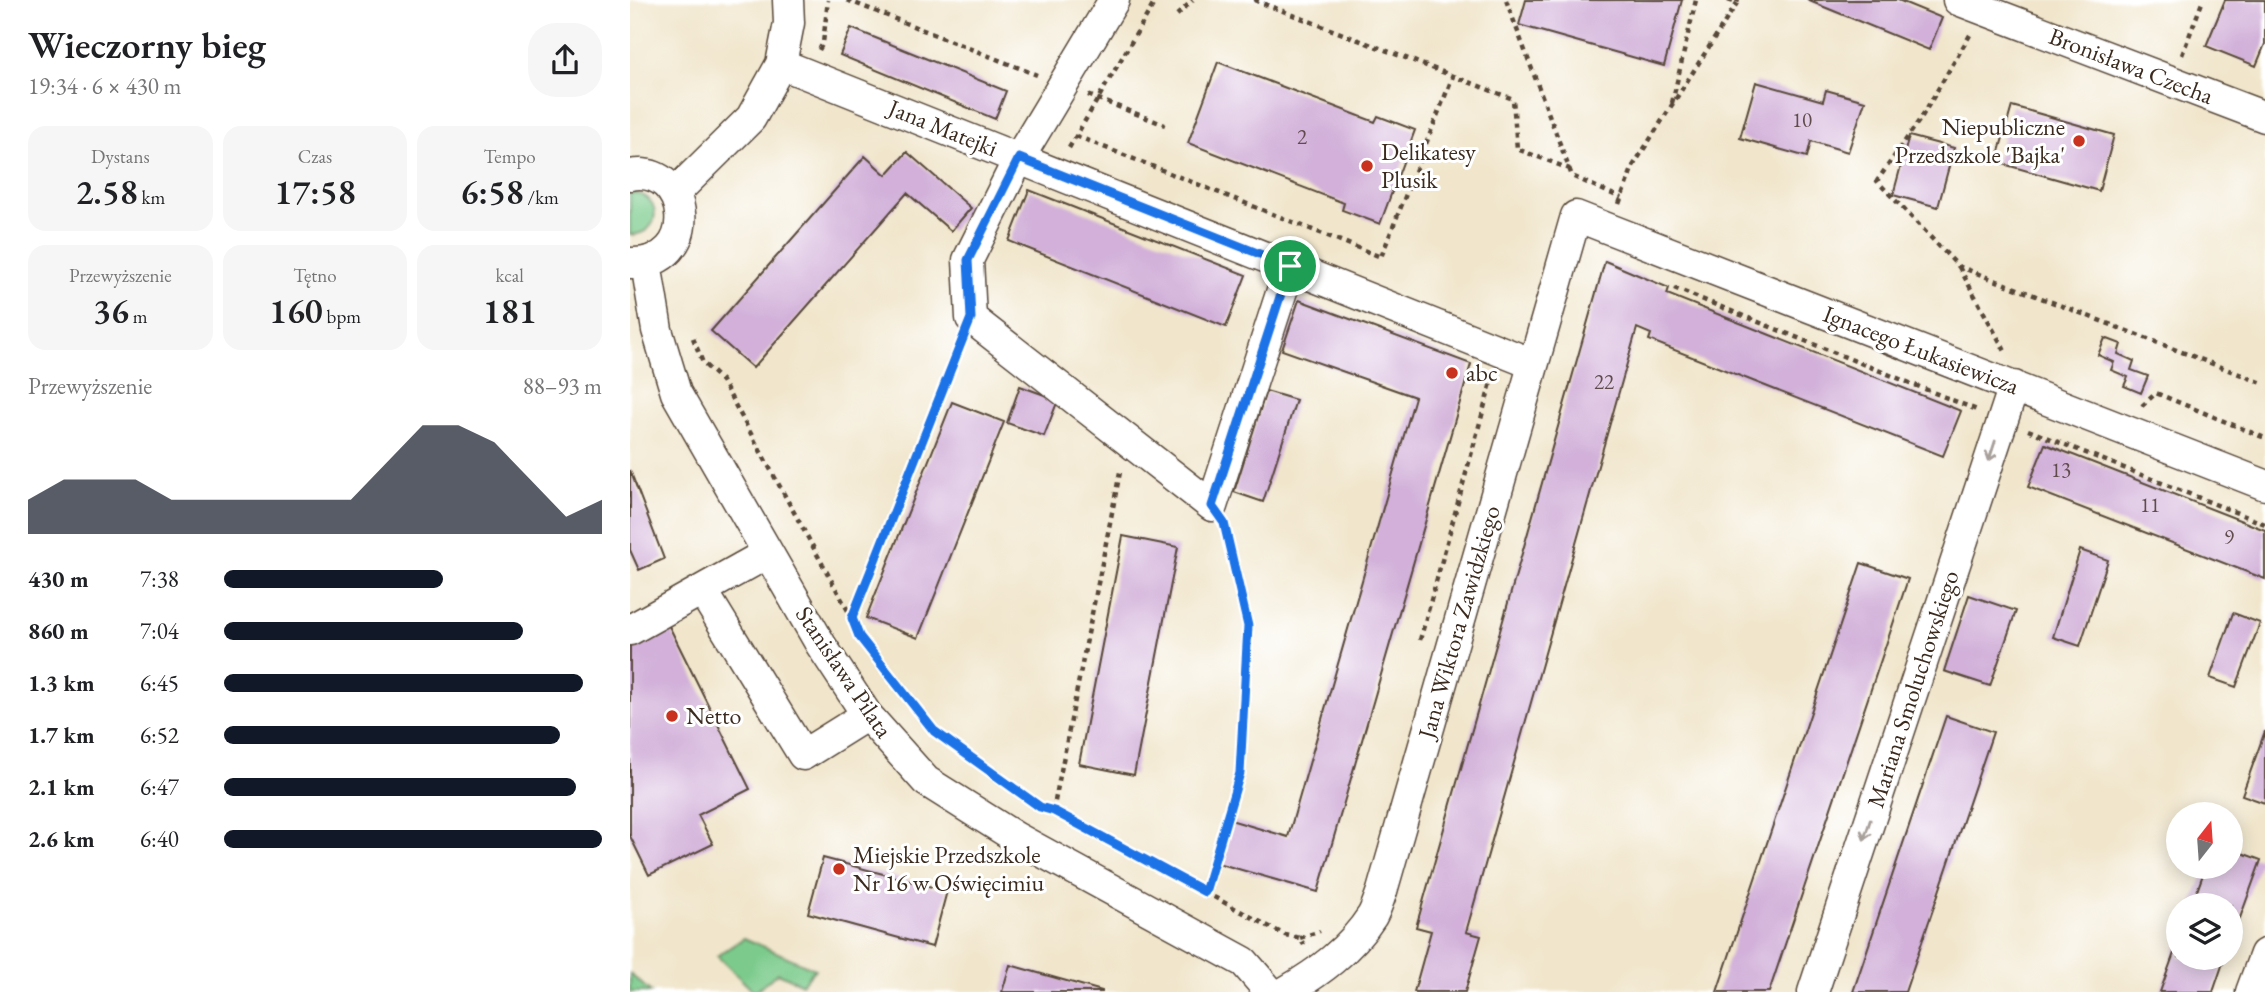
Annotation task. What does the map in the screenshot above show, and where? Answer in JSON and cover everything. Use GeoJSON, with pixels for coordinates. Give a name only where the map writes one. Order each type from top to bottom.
{"type":"FeatureCollection","features":[{"type":"Feature","properties":{"kind":"street"},"geometry":{"type":"LineString","coordinates":[[674,194],[751,118],[781,64],[789,23],[788,0]]}},
{"type":"Feature","properties":{"kind":"street"},"geometry":{"type":"LineString","coordinates":[[1114,0],[1019,158],[968,260],[971,318],[1212,506],[1290,266]]}},
{"type":"Feature","properties":{"kind":"street","name":"Bronisława Czecha"},"geometry":{"type":"LineString","coordinates":[[1972,5],[2265,117]]}},
{"type":"Feature","properties":{"kind":"street","name":"Jana Matejki"},"geometry":{"type":"LineString","coordinates":[[781,64],[1533,364]]}},
{"type":"Feature","properties":{"kind":"street"},"geometry":{"type":"LineString","coordinates":[[630,175],[650,176],[664,183],[674,194],[682,221],[678,236],[665,253],[638,263]]}},
{"type":"Feature","properties":{"kind":"street","name":"Ignacego Łukasiewicza"},"geometry":{"type":"LineString","coordinates":[[1576,216],[2014,386],[2263,476]]}},
{"type":"Feature","properties":{"kind":"street","name":"Jana Wiktora Zawidzkiego"},"geometry":{"type":"LineString","coordinates":[[1285,992],[1320,971],[1341,953],[1372,916],[1382,891],[1576,216]]}},
{"type":"Feature","properties":{"kind":"street","name":"Stanisława Pilata"},"geometry":{"type":"LineString","coordinates":[[638,263],[676,393],[821,645],[867,715],[926,782],[1015,837],[1244,962],[1270,992]]}},
{"type":"Feature","properties":{"kind":"street","name":"Mariana Smoluchowskiego"},"geometry":{"type":"LineString","coordinates":[[1813,992],[2014,386]]}},
{"type":"Feature","properties":{"kind":"street"},"geometry":{"type":"LineString","coordinates":[[630,630],[768,553]]}},
{"type":"Feature","properties":{"kind":"street"},"geometry":{"type":"LineString","coordinates":[[702,590],[803,755],[867,715]]}},
{"type":"Feature","properties":{"kind":"street"},"geometry":{"type":"LineString","coordinates":[[2251,992],[2265,954]]}},
{"type":"Feature","properties":{"kind":"path"},"geometry":{"type":"LineString","coordinates":[[820,50],[828,0]]}},
{"type":"Feature","properties":{"kind":"path"},"geometry":{"type":"LineString","coordinates":[[847,0],[1166,125]]}},
{"type":"Feature","properties":{"kind":"path"},"geometry":{"type":"LineString","coordinates":[[1054,173],[1156,0]]}},
{"type":"Feature","properties":{"kind":"path"},"geometry":{"type":"LineString","coordinates":[[1177,15],[1193,0]]}},
{"type":"Feature","properties":{"kind":"path"},"geometry":{"type":"LineString","coordinates":[[1254,0],[1513,99],[1517,149],[1570,169]]}},
{"type":"Feature","properties":{"kind":"path"},"geometry":{"type":"LineString","coordinates":[[1506,0],[1572,176],[1621,198]]}},
{"type":"Feature","properties":{"kind":"path"},"geometry":{"type":"LineString","coordinates":[[1671,107],[1696,0]]}},
{"type":"Feature","properties":{"kind":"path"},"geometry":{"type":"LineString","coordinates":[[1611,229],[1633,166],[1737,2],[1728,0]]}},
{"type":"Feature","properties":{"kind":"path"},"geometry":{"type":"LineString","coordinates":[[2172,81],[2203,0]]}},
{"type":"Feature","properties":{"kind":"path"},"geometry":{"type":"LineString","coordinates":[[1972,5],[1921,118],[1877,181],[1958,266],[2005,351]]}},
{"type":"Feature","properties":{"kind":"path"},"geometry":{"type":"LineString","coordinates":[[1076,136],[1381,257],[1453,76]]}},
{"type":"Feature","properties":{"kind":"path"},"geometry":{"type":"LineString","coordinates":[[1958,266],[2265,384]]}},
{"type":"Feature","properties":{"kind":"path"},"geometry":{"type":"LineString","coordinates":[[1665,282],[1678,291],[2265,524]]}},
{"type":"Feature","properties":{"kind":"path"},"geometry":{"type":"LineString","coordinates":[[852,618],[971,318]]}},
{"type":"Feature","properties":{"kind":"path"},"geometry":{"type":"LineString","coordinates":[[692,336],[703,363],[722,381],[852,618],[859,636],[934,731],[1040,807],[1054,811],[1285,935],[1300,938],[1330,927]]}},
{"type":"Feature","properties":{"kind":"path"},"geometry":{"type":"LineString","coordinates":[[1420,643],[1493,375],[1479,342]]}},
{"type":"Feature","properties":{"kind":"path"},"geometry":{"type":"LineString","coordinates":[[2135,412],[2156,393],[2265,438]]}},
{"type":"Feature","properties":{"kind":"path"},"geometry":{"type":"LineString","coordinates":[[1054,811],[1126,440]]}},
{"type":"Feature","properties":{"kind":"path"},"geometry":{"type":"LineString","coordinates":[[1205,892],[1240,773],[1248,626],[1224,523],[1212,506]]}},
{"type":"Feature","properties":{"kind":"path"},"geometry":{"type":"LineString","coordinates":[[1300,938],[1320,971]]}},
{"type":"Feature","properties":{"kind":"green space"},"geometry":{"type":"Polygon","coordinates":[[[630,193],[649,199],[655,214],[649,228],[630,235],[630,193]]]}},
{"type":"Feature","properties":{"kind":"green space"},"geometry":{"type":"Polygon","coordinates":[[[744,938],[815,969],[802,984],[778,973],[754,992],[717,956],[744,938]]]}},
{"type":"Feature","properties":{"kind":"green space"},"geometry":{"type":"Polygon","coordinates":[[[630,974],[651,992],[630,992],[630,974]]]}},
{"type":"Feature","properties":{"kind":"building"},"geometry":{"type":"Polygon","coordinates":[[[1526,0],[1682,0],[1664,66],[1519,25],[1526,0]]]}},
{"type":"Feature","properties":{"kind":"building"},"geometry":{"type":"Polygon","coordinates":[[[1807,0],[1898,0],[1942,18],[1929,50],[1807,0]]]}},
{"type":"Feature","properties":{"kind":"building"},"geometry":{"type":"Polygon","coordinates":[[[2225,0],[2265,0],[2265,44],[2256,66],[2206,46],[2225,0]]]}},
{"type":"Feature","properties":{"kind":"building"},"geometry":{"type":"Polygon","coordinates":[[[851,28],[1006,91],[995,119],[840,55],[851,28]]]}},
{"type":"Feature","properties":{"kind":"building"},"geometry":{"type":"Polygon","coordinates":[[[1218,62],[1375,122],[1378,116],[1415,130],[1380,224],[1342,210],[1344,203],[1188,143],[1218,62]]]}},
{"type":"Feature","properties":{"kind":"building"},"geometry":{"type":"Polygon","coordinates":[[[1756,82],[1823,101],[1826,90],[1865,101],[1848,152],[1811,141],[1807,157],[1740,138],[1756,82]]]}},
{"type":"Feature","properties":{"kind":"building"},"geometry":{"type":"Polygon","coordinates":[[[2012,106],[2114,135],[2099,191],[1996,162],[2012,106]]]}},
{"type":"Feature","properties":{"kind":"building"},"geometry":{"type":"Polygon","coordinates":[[[1909,136],[1954,148],[1938,207],[1893,195],[1909,136]]]}},
{"type":"Feature","properties":{"kind":"building"},"geometry":{"type":"Polygon","coordinates":[[[907,152],[971,208],[951,231],[907,193],[753,368],[711,331],[865,156],[886,175],[907,152]]]}},
{"type":"Feature","properties":{"kind":"building"},"geometry":{"type":"Polygon","coordinates":[[[1029,190],[1246,275],[1226,327],[1009,241],[1029,190]]]}},
{"type":"Feature","properties":{"kind":"building"},"geometry":{"type":"Polygon","coordinates":[[[1605,261],[1669,288],[1667,294],[1961,411],[1943,456],[1649,340],[1651,334],[1637,328],[1466,932],[1481,936],[1465,992],[1414,992],[1431,931],[1416,927],[1605,261]]]}},
{"type":"Feature","properties":{"kind":"building"},"geometry":{"type":"Polygon","coordinates":[[[1299,300],[1471,364],[1318,892],[1214,862],[1227,819],[1288,837],[1415,397],[1282,350],[1299,300]]]}},
{"type":"Feature","properties":{"kind":"building"},"geometry":{"type":"Polygon","coordinates":[[[2105,338],[2121,344],[2118,354],[2134,361],[2131,370],[2148,376],[2141,393],[2124,386],[2128,377],[2111,370],[2114,362],[2098,355],[2105,338]]]}},
{"type":"Feature","properties":{"kind":"building"},"geometry":{"type":"Polygon","coordinates":[[[1020,386],[1058,400],[1044,436],[1007,423],[1020,386]]]}},
{"type":"Feature","properties":{"kind":"building"},"geometry":{"type":"Polygon","coordinates":[[[1266,391],[1296,400],[1263,502],[1234,492],[1266,391]]]}},
{"type":"Feature","properties":{"kind":"building"},"geometry":{"type":"Polygon","coordinates":[[[952,402],[1004,422],[918,638],[866,618],[952,402]]]}},
{"type":"Feature","properties":{"kind":"building"},"geometry":{"type":"Polygon","coordinates":[[[2045,444],[2265,530],[2265,579],[2028,487],[2045,444]]]}},
{"type":"Feature","properties":{"kind":"building"},"geometry":{"type":"Polygon","coordinates":[[[630,470],[664,559],[639,570],[630,550],[630,470]]]}},
{"type":"Feature","properties":{"kind":"building"},"geometry":{"type":"Polygon","coordinates":[[[1123,536],[1178,547],[1134,775],[1079,764],[1123,536]]]}},
{"type":"Feature","properties":{"kind":"building"},"geometry":{"type":"Polygon","coordinates":[[[2080,550],[2108,560],[2080,646],[2053,637],[2080,550]]]}},
{"type":"Feature","properties":{"kind":"building"},"geometry":{"type":"Polygon","coordinates":[[[1861,563],[1908,579],[1893,624],[1769,992],[1717,992],[1861,563]]]}},
{"type":"Feature","properties":{"kind":"building"},"geometry":{"type":"Polygon","coordinates":[[[1969,595],[2016,611],[1990,686],[1944,671],[1969,595]]]}},
{"type":"Feature","properties":{"kind":"building"},"geometry":{"type":"Polygon","coordinates":[[[2233,613],[2260,623],[2236,687],[2210,678],[2233,613]]]}},
{"type":"Feature","properties":{"kind":"building","name":"Netto"},"geometry":{"type":"Polygon","coordinates":[[[668,624],[750,789],[698,815],[713,844],[649,875],[630,836],[630,643],[668,624]]]}},
{"type":"Feature","properties":{"kind":"building"},"geometry":{"type":"Polygon","coordinates":[[[1946,716],[1993,732],[1905,992],[1853,992],[1946,716]]]}},
{"type":"Feature","properties":{"kind":"building"},"geometry":{"type":"Polygon","coordinates":[[[2265,731],[2265,803],[2242,795],[2265,731]]]}},
{"type":"Feature","properties":{"kind":"building"},"geometry":{"type":"Polygon","coordinates":[[[2244,854],[2261,860],[2243,910],[2243,893],[2196,893],[2201,879],[2243,879],[2244,854]]]}},
{"type":"Feature","properties":{"kind":"building","name":"Miejskie Przedszkole Nr 16 w Oświęcimiu"},"geometry":{"type":"Polygon","coordinates":[[[823,858],[947,891],[932,947],[808,913],[823,858]]]}},
{"type":"Feature","properties":{"kind":"building"},"geometry":{"type":"Polygon","coordinates":[[[1010,965],[1102,991],[1102,992],[1002,992],[1010,965]]]}},
{"type":"Feature","properties":{"kind":"building"},"geometry":{"type":"Polygon","coordinates":[[[2168,970],[2221,970],[2213,992],[2160,992],[2168,970]]]}},
{"type":"Feature","properties":{"kind":"place","name":"Niepubliczne Przedszkole 'Bajka'"},"geometry":{"type":"Point","coordinates":[2079,141]}},
{"type":"Feature","properties":{"kind":"place","name":"Delikatesy Plusik"},"geometry":{"type":"Point","coordinates":[1367,166]}},
{"type":"Feature","properties":{"kind":"place","name":"abc"},"geometry":{"type":"Point","coordinates":[1452,373]}},
{"type":"Feature","properties":{"kind":"place","name":"Netto"},"geometry":{"type":"Point","coordinates":[672,716]}},
{"type":"Feature","properties":{"kind":"place","name":"Miejskie Przedszkole Nr 16 w Oświęcimiu"},"geometry":{"type":"Point","coordinates":[839,869]}},
{"type":"Feature","properties":{"kind":"route"},"geometry":{"type":"LineString","coordinates":[[1019,158],[1290,266],[1212,506],[1224,523],[1248,626],[1240,773],[1205,892],[1054,811],[1040,807],[934,731],[859,636],[852,618],[971,318],[968,260],[1019,158]]}}]}
